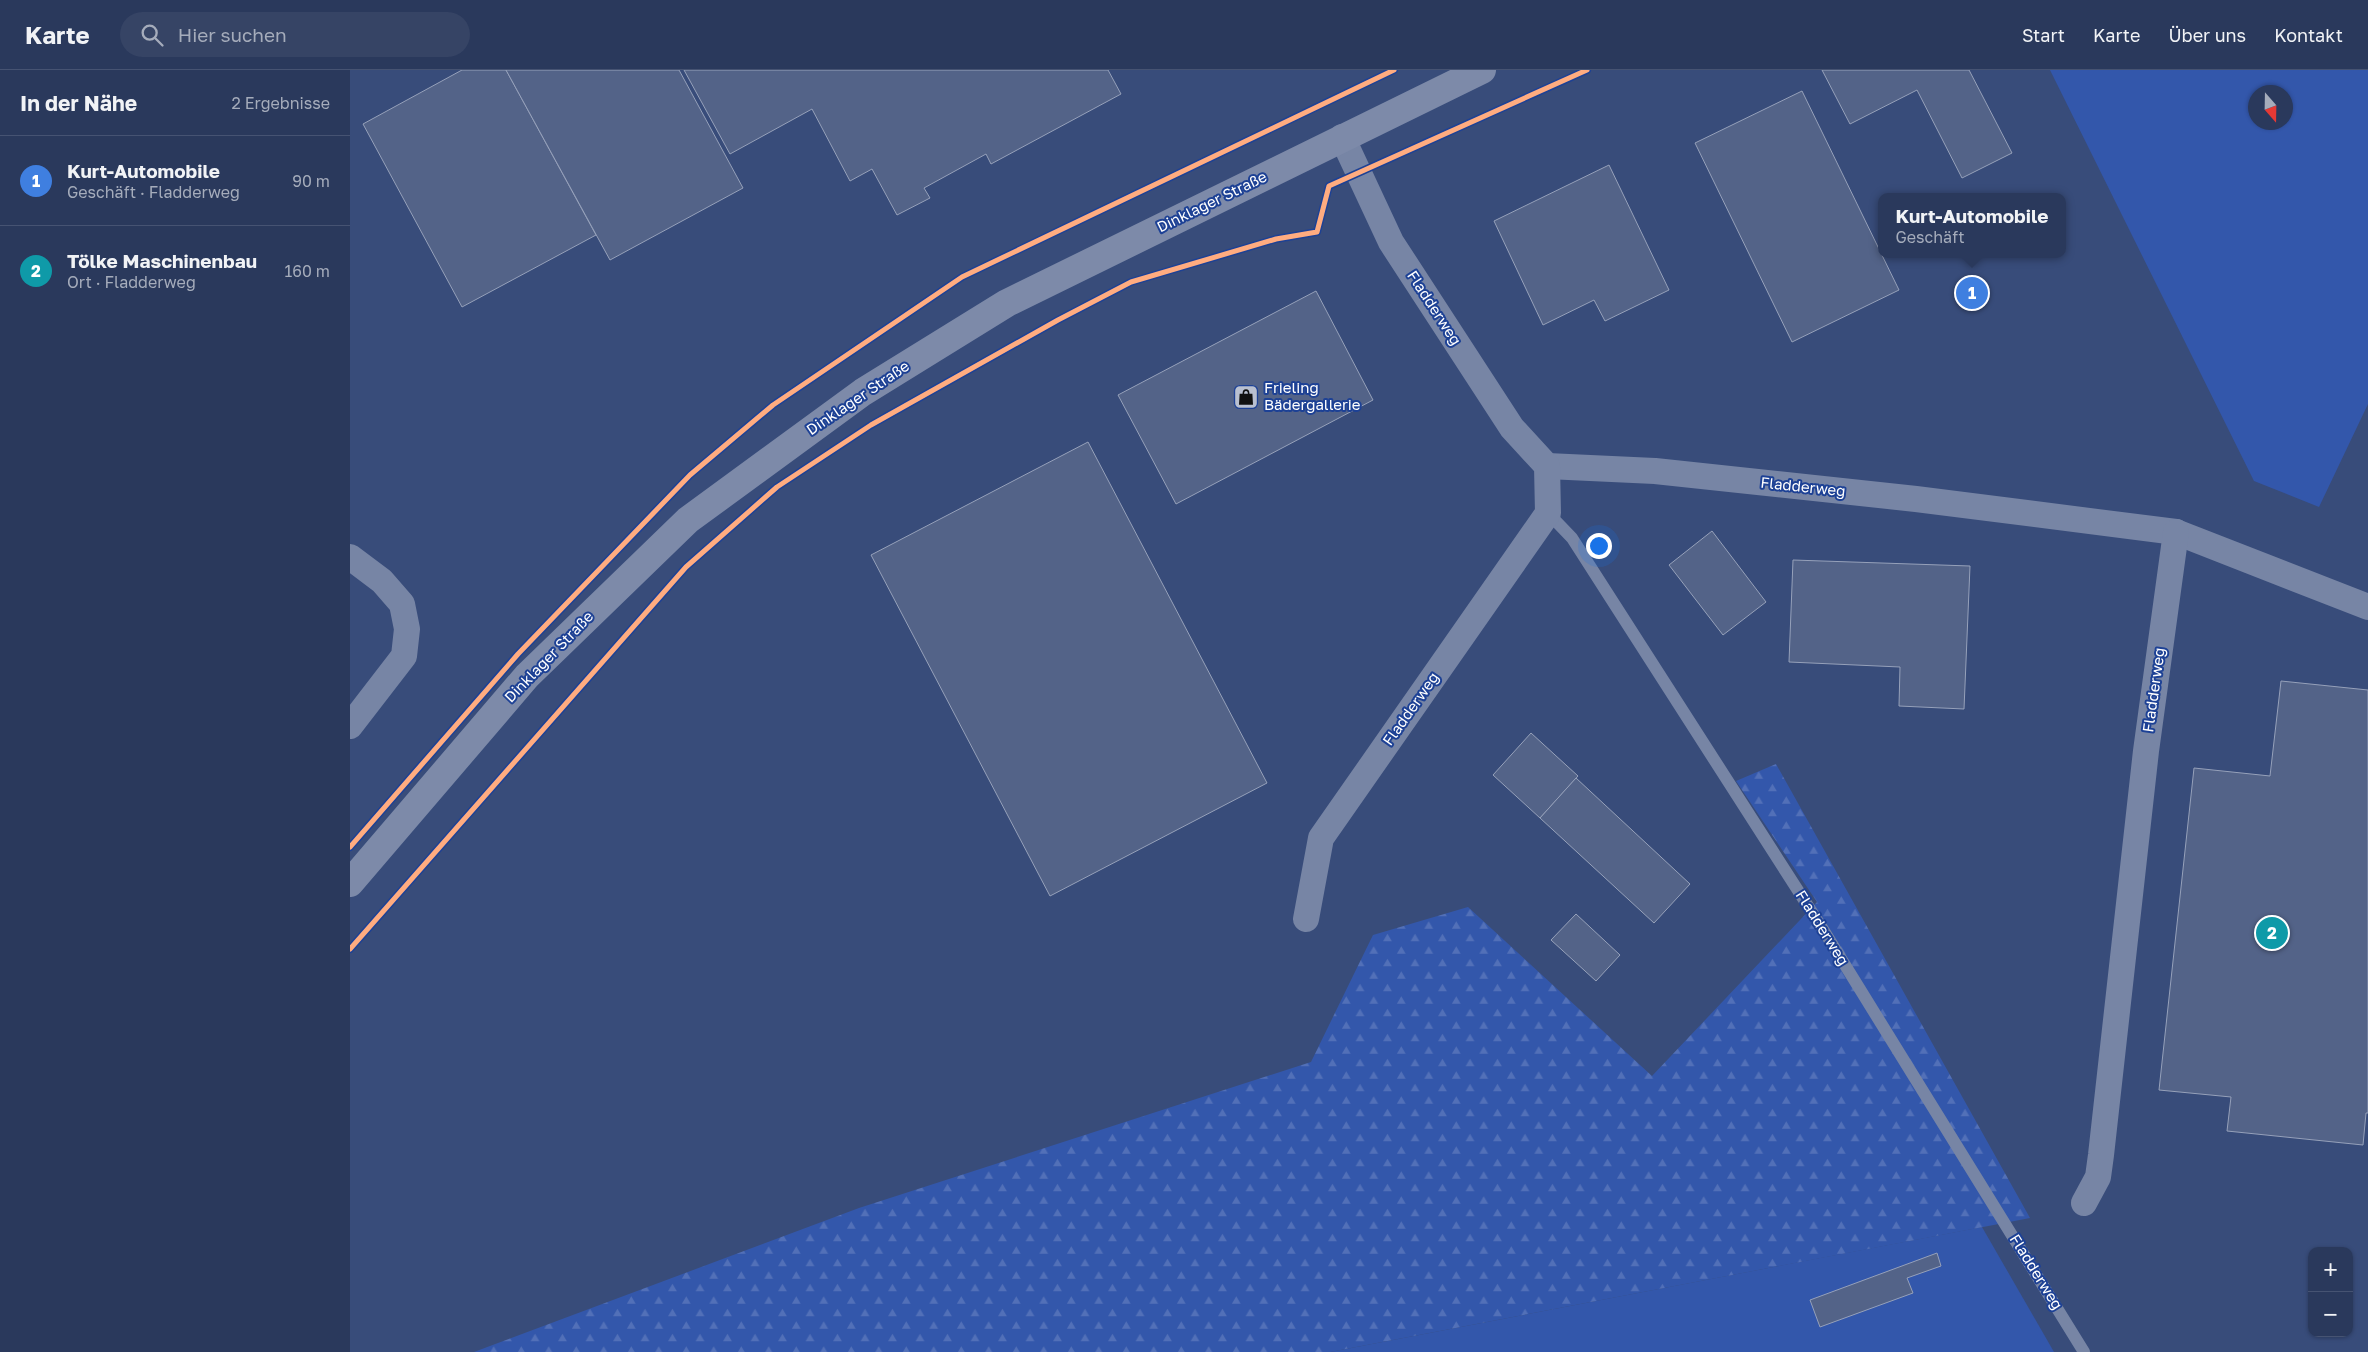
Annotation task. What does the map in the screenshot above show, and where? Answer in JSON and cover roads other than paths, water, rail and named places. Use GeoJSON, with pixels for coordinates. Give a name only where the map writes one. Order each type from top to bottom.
{"type":"FeatureCollection","features":[{"type":"Feature","properties":{"kind":"main road","name":"Dinklager Straße"},"geometry":{"type":"LineString","coordinates":[[350,883],[527,676],[688,520],[863,392],[1007,303],[1342,137],[1482,70]]}},
{"type":"Feature","properties":{"kind":"street","name":"Fladderweg"},"geometry":{"type":"LineString","coordinates":[[1342,137],[1391,242],[1512,428],[1547,466],[1675,473],[1916,499],[2176,532],[2368,607]]}},
{"type":"Feature","properties":{"kind":"street"},"geometry":{"type":"LineString","coordinates":[[1547,466],[1548,513]]}},
{"type":"Feature","properties":{"kind":"street","name":"Fladderweg"},"geometry":{"type":"LineString","coordinates":[[1306,919],[1321,838],[1548,513]]}},
{"type":"Feature","properties":{"kind":"street","name":"Fladderweg"},"geometry":{"type":"LineString","coordinates":[[2084,1203],[2098,1177],[2146,751],[2176,532]]}},
{"type":"Feature","properties":{"kind":"street"},"geometry":{"type":"LineString","coordinates":[[350,557],[382,581],[402,604],[407,629],[404,656],[350,726]]}},
{"type":"Feature","properties":{"kind":"lane","name":"Fladderweg"},"geometry":{"type":"LineString","coordinates":[[1548,513],[1572,538],[1824,931],[2084,1352]]}},
{"type":"Feature","properties":{"kind":"place","name":"Kurt-Automobile"},"geometry":{"type":"Point","coordinates":[1972,293]}},
{"type":"Feature","properties":{"kind":"place","name":"Frieling Bädergallerie"},"geometry":{"type":"Point","coordinates":[1246,397]}},
{"type":"Feature","properties":{"kind":"place","name":"Tölke Maschinenbau"},"geometry":{"type":"Point","coordinates":[2272,933]}}]}
